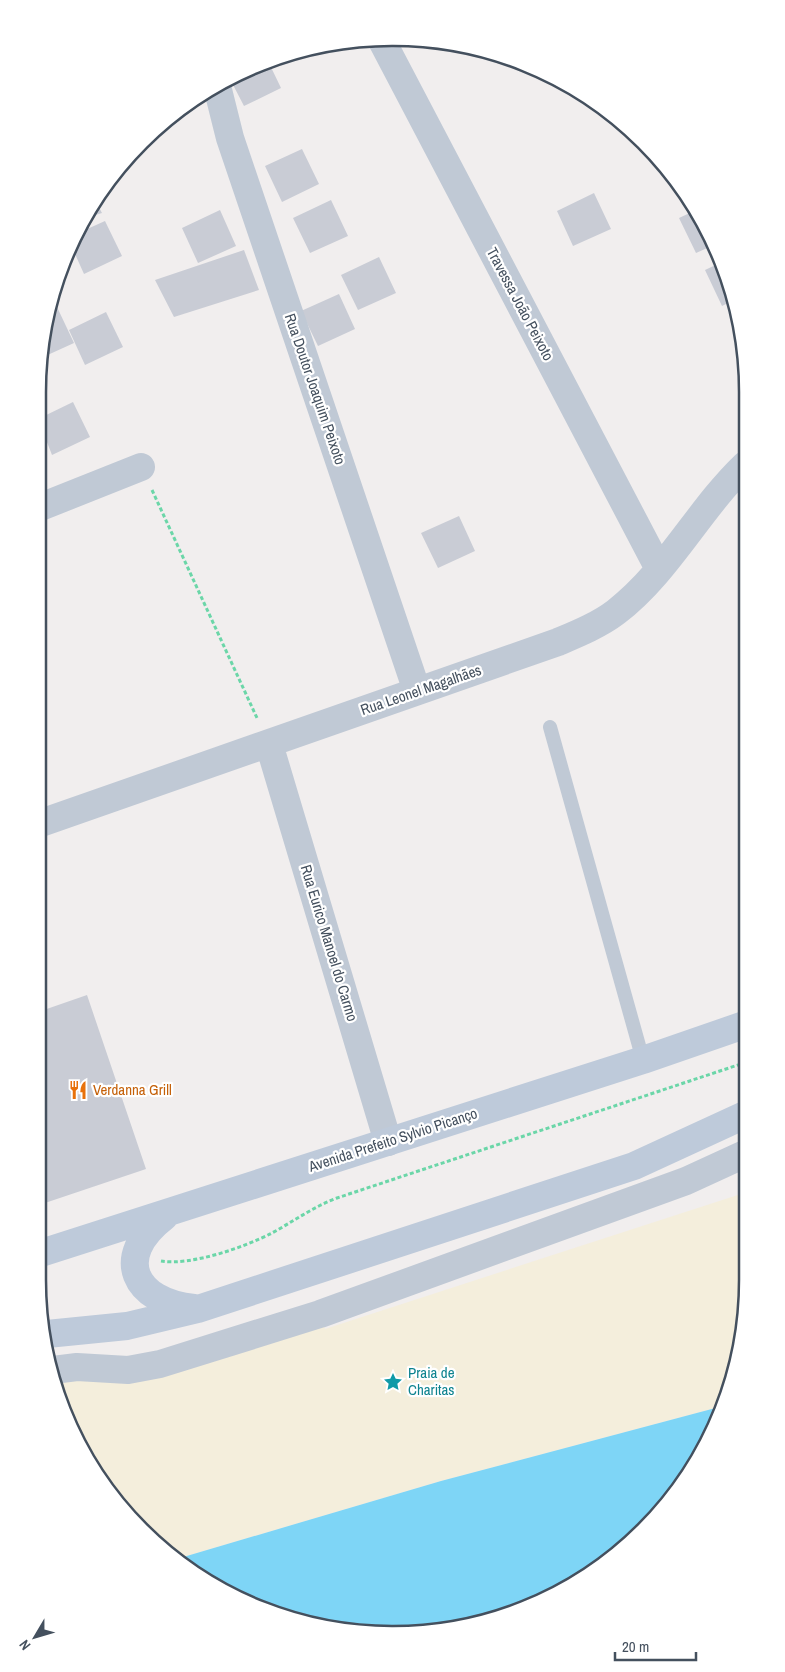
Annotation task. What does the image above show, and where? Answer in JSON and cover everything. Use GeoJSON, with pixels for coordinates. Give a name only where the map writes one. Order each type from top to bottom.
{"type":"FeatureCollection","features":[{"type":"Feature","properties":{"kind":"main road","name":"Avenida Prefeito Sylvio Picanço"},"geometry":{"type":"LineString","coordinates":[[46,1252],[168,1214],[739,1028]]}},
{"type":"Feature","properties":{"kind":"main road"},"geometry":{"type":"LineString","coordinates":[[51,1334],[127,1326],[198,1309],[634,1166],[739,1118]]}},
{"type":"Feature","properties":{"kind":"main road"},"geometry":{"type":"LineString","coordinates":[[168,1214],[149,1228],[138,1245],[135,1264],[142,1286],[157,1299],[177,1306],[198,1309]]}},
{"type":"Feature","properties":{"kind":"street","name":"Travessa João Peixoto"},"geometry":{"type":"LineString","coordinates":[[385,46],[659,569]]}},
{"type":"Feature","properties":{"kind":"street","name":"Rua Doutor Joaquim Peixoto"},"geometry":{"type":"LineString","coordinates":[[219,93],[230,138],[417,691]]}},
{"type":"Feature","properties":{"kind":"street"},"geometry":{"type":"LineString","coordinates":[[46,505],[141,468]]}},
{"type":"Feature","properties":{"kind":"street","name":"Rua Leonel Magalhães"},"geometry":{"type":"LineString","coordinates":[[46,821],[558,642],[583,631],[615,613],[659,569],[727,482],[739,471]]}},
{"type":"Feature","properties":{"kind":"street","name":"Rua Eurico Manoel do Carmo"},"geometry":{"type":"LineString","coordinates":[[269,744],[388,1142]]}},
{"type":"Feature","properties":{"kind":"street"},"geometry":{"type":"LineString","coordinates":[[58,1370],[77,1368],[128,1370],[179,1358],[358,1300],[686,1181],[739,1157]]}},
{"type":"Feature","properties":{"kind":"lane"},"geometry":{"type":"LineString","coordinates":[[550,727],[643,1060]]}},
{"type":"Feature","properties":{"kind":"path"},"geometry":{"type":"LineString","coordinates":[[141,468],[269,744]]}},
{"type":"Feature","properties":{"kind":"path"},"geometry":{"type":"LineString","coordinates":[[136,1257],[167,1262],[193,1262],[259,1240],[317,1205],[336,1198],[739,1065]]}},
{"type":"Feature","properties":{"kind":"sand","name":"Praia de Charitas"},"geometry":{"type":"Polygon","coordinates":[[[739,1195],[739,1280],[736,1325],[727,1369],[713,1409],[441,1481],[185,1556],[164,1540],[132,1508],[105,1472],[82,1433],[58,1370],[128,1370],[320,1314],[325,1329],[739,1195]]]}},
{"type":"Feature","properties":{"kind":"water"},"geometry":{"type":"Polygon","coordinates":[[[713,1409],[703,1433],[680,1472],[653,1508],[621,1540],[585,1567],[546,1590],[482,1614],[438,1623],[392,1626],[347,1623],[325,1619],[281,1607],[239,1590],[185,1556],[441,1481],[713,1409]]]}},
{"type":"Feature","properties":{"kind":"building"},"geometry":{"type":"Polygon","coordinates":[[[272,69],[281,88],[244,106],[233,85],[272,69]]]}},
{"type":"Feature","properties":{"kind":"building"},"geometry":{"type":"Polygon","coordinates":[[[302,149],[319,184],[282,202],[265,166],[302,149]]]}},
{"type":"Feature","properties":{"kind":"building"},"geometry":{"type":"Polygon","coordinates":[[[594,193],[611,229],[573,246],[557,211],[594,193]]]}},
{"type":"Feature","properties":{"kind":"building"},"geometry":{"type":"Polygon","coordinates":[[[331,200],[348,236],[310,253],[293,218],[331,200]]]}},
{"type":"Feature","properties":{"kind":"building"},"geometry":{"type":"Polygon","coordinates":[[[100,209],[102,213],[96,215],[100,209]]]}},
{"type":"Feature","properties":{"kind":"building"},"geometry":{"type":"Polygon","coordinates":[[[220,210],[236,246],[198,263],[182,228],[220,210]]]}},
{"type":"Feature","properties":{"kind":"building"},"geometry":{"type":"Polygon","coordinates":[[[689,214],[707,248],[696,253],[679,218],[689,214]]]}},
{"type":"Feature","properties":{"kind":"building"},"geometry":{"type":"Polygon","coordinates":[[[105,221],[122,256],[84,274],[75,255],[88,229],[105,221]]]}},
{"type":"Feature","properties":{"kind":"building"},"geometry":{"type":"Polygon","coordinates":[[[244,250],[259,290],[174,317],[155,280],[244,250]]]}},
{"type":"Feature","properties":{"kind":"building"},"geometry":{"type":"Polygon","coordinates":[[[379,257],[396,293],[358,310],[341,275],[379,257]]]}},
{"type":"Feature","properties":{"kind":"building"},"geometry":{"type":"Polygon","coordinates":[[[714,266],[727,303],[722,306],[705,270],[714,266]]]}},
{"type":"Feature","properties":{"kind":"building"},"geometry":{"type":"Polygon","coordinates":[[[339,294],[355,329],[318,346],[301,311],[339,294]]]}},
{"type":"Feature","properties":{"kind":"building"},"geometry":{"type":"Polygon","coordinates":[[[57,307],[74,343],[48,355],[57,307]]]}},
{"type":"Feature","properties":{"kind":"building"},"geometry":{"type":"Polygon","coordinates":[[[106,312],[123,347],[85,365],[69,330],[106,312]]]}},
{"type":"Feature","properties":{"kind":"building"},"geometry":{"type":"Polygon","coordinates":[[[73,402],[90,437],[52,455],[46,440],[46,415],[73,402]]]}},
{"type":"Feature","properties":{"kind":"building"},"geometry":{"type":"Polygon","coordinates":[[[459,516],[475,551],[438,568],[421,533],[459,516]]]}},
{"type":"Feature","properties":{"kind":"building","name":"Verdanna Grill"},"geometry":{"type":"Polygon","coordinates":[[[87,995],[146,1169],[46,1203],[46,1009],[87,995]]]}},
{"type":"Feature","properties":{"kind":"place","name":"Verdanna Grill"},"geometry":{"type":"Point","coordinates":[78,1090]}},
{"type":"Feature","properties":{"kind":"place","name":"Praia de Charitas"},"geometry":{"type":"Point","coordinates":[393,1382]}}]}
